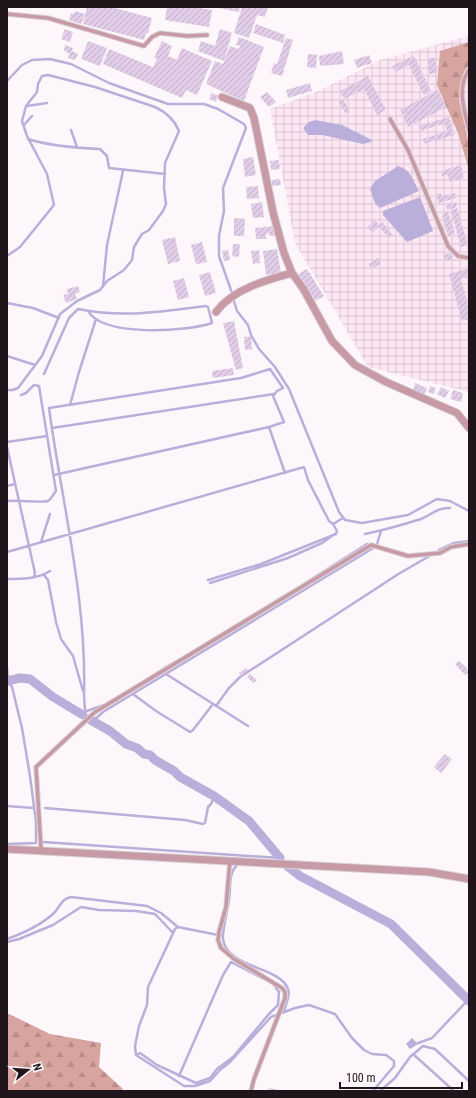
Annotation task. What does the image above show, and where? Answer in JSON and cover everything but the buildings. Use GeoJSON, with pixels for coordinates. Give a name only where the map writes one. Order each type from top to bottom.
{"type":"FeatureCollection","features":[{"type":"Feature","properties":{"kind":"street"},"geometry":{"type":"LineString","coordinates":[[222,97],[250,108],[257,130],[273,212],[284,253],[292,273],[304,290],[332,341],[355,365],[386,382],[457,413],[469,428]]}},
{"type":"Feature","properties":{"kind":"street"},"geometry":{"type":"LineString","coordinates":[[216,312],[224,302],[233,296],[292,273]]}},
{"type":"Feature","properties":{"kind":"street"},"geometry":{"type":"LineString","coordinates":[[7,849],[42,849],[429,872],[469,879]]}},
{"type":"Feature","properties":{"kind":"lane"},"geometry":{"type":"LineString","coordinates":[[7,14],[48,18],[144,46],[152,37],[160,33],[187,36],[207,34]]}},
{"type":"Feature","properties":{"kind":"lane"},"geometry":{"type":"LineString","coordinates":[[469,70],[463,85],[462,100],[469,131]]}},
{"type":"Feature","properties":{"kind":"lane"},"geometry":{"type":"LineString","coordinates":[[390,119],[408,150],[448,246],[458,256],[469,258]]}},
{"type":"Feature","properties":{"kind":"lane"},"geometry":{"type":"LineString","coordinates":[[42,849],[36,767],[85,719],[371,546],[408,556],[440,553],[451,547],[469,544]]}},
{"type":"Feature","properties":{"kind":"lane"},"geometry":{"type":"LineString","coordinates":[[230,860],[226,906],[218,940],[221,948],[234,959],[282,988],[285,992],[285,998],[254,1079],[252,1091]]}},
{"type":"Feature","properties":{"kind":"shaded area"},"geometry":{"type":"Polygon","coordinates":[[[469,36],[469,392],[368,367],[295,243],[270,109],[316,92],[380,60],[469,36]]]}},
{"type":"Feature","properties":{"kind":"shaded area"},"geometry":{"type":"Polygon","coordinates":[[[315,120],[342,125],[372,140],[371,142],[363,144],[322,135],[308,135],[303,128],[309,122],[315,120]]]}},
{"type":"Feature","properties":{"kind":"shaded area"},"geometry":{"type":"Polygon","coordinates":[[[398,166],[409,173],[419,191],[380,208],[375,203],[370,189],[375,181],[398,166]]]}},
{"type":"Feature","properties":{"kind":"shaded area"},"geometry":{"type":"Polygon","coordinates":[[[420,197],[433,231],[407,242],[383,215],[383,211],[420,197]]]}},
{"type":"Feature","properties":{"kind":"shaded area"},"geometry":{"type":"Polygon","coordinates":[[[412,1038],[418,1044],[410,1049],[406,1044],[412,1038]]]}},
{"type":"Feature","properties":{"kind":"green space"},"geometry":{"type":"Polygon","coordinates":[[[469,42],[469,65],[465,70],[460,84],[459,100],[469,145],[469,170],[458,133],[437,85],[440,51],[469,42]]]}},
{"type":"Feature","properties":{"kind":"green space"},"geometry":{"type":"Polygon","coordinates":[[[7,1013],[50,1034],[101,1043],[99,1067],[123,1089],[121,1091],[7,1091],[7,1013]]]}},
{"type":"Feature","properties":{"kind":"waterway"},"geometry":{"type":"LineString","coordinates":[[7,81],[22,65],[32,60],[50,59],[71,64],[109,83],[168,104],[204,104],[218,109],[244,124],[246,128],[223,188],[224,211],[219,236],[219,256],[232,293]]}},
{"type":"Feature","properties":{"kind":"waterway"},"geometry":{"type":"LineString","coordinates":[[7,256],[20,247],[54,205],[47,174],[27,136],[22,121],[26,106],[37,92],[38,84],[42,76],[48,75],[95,87],[155,107],[163,111],[172,119],[179,131],[165,163],[164,188],[166,204],[163,211],[149,230],[142,234],[134,247],[132,260],[124,270],[107,281],[100,290],[77,301],[60,314],[42,356],[18,388],[7,390]]}},
{"type":"Feature","properties":{"kind":"waterway"},"geometry":{"type":"LineString","coordinates":[[27,106],[47,103]]}},
{"type":"Feature","properties":{"kind":"waterway"},"geometry":{"type":"LineString","coordinates":[[24,125],[32,116]]}},
{"type":"Feature","properties":{"kind":"waterway"},"geometry":{"type":"LineString","coordinates":[[71,130],[77,147]]}},
{"type":"Feature","properties":{"kind":"waterway"},"geometry":{"type":"LineString","coordinates":[[28,139],[54,145],[100,149],[107,156],[109,168],[165,174]]}},
{"type":"Feature","properties":{"kind":"waterway"},"geometry":{"type":"LineString","coordinates":[[103,286],[107,245],[123,171]]}},
{"type":"Feature","properties":{"kind":"waterway"},"geometry":{"type":"LineString","coordinates":[[233,298],[237,311],[248,325],[251,335],[259,349],[275,367],[289,389],[339,512],[345,520],[362,523],[408,515],[437,499],[450,501],[469,511]]}},
{"type":"Feature","properties":{"kind":"waterway"},"geometry":{"type":"LineString","coordinates":[[7,303],[33,308],[59,318]]}},
{"type":"Feature","properties":{"kind":"waterway"},"geometry":{"type":"LineString","coordinates":[[44,374],[69,318],[78,309],[94,312],[126,314],[206,306],[208,307],[212,323],[184,329],[127,329],[110,325],[97,319],[88,311]]}},
{"type":"Feature","properties":{"kind":"waterway"},"geometry":{"type":"LineString","coordinates":[[70,405],[96,319]]}},
{"type":"Feature","properties":{"kind":"waterway"},"geometry":{"type":"LineString","coordinates":[[7,356],[35,365]]}},
{"type":"Feature","properties":{"kind":"waterway"},"geometry":{"type":"LineString","coordinates":[[84,696],[84,660],[78,588],[49,408],[241,378],[270,369],[283,388],[277,391],[273,396],[284,422],[269,427],[285,473]]}},
{"type":"Feature","properties":{"kind":"waterway"},"geometry":{"type":"LineString","coordinates":[[7,501],[48,501],[56,491],[39,386],[34,385],[26,393],[21,395]]}},
{"type":"Feature","properties":{"kind":"waterway"},"geometry":{"type":"LineString","coordinates":[[52,428],[274,394]]}},
{"type":"Feature","properties":{"kind":"waterway"},"geometry":{"type":"LineString","coordinates":[[54,475],[269,427]]}},
{"type":"Feature","properties":{"kind":"waterway"},"geometry":{"type":"LineString","coordinates":[[7,442],[47,436]]}},
{"type":"Feature","properties":{"kind":"waterway"},"geometry":{"type":"LineString","coordinates":[[7,447],[35,573],[34,577]]}},
{"type":"Feature","properties":{"kind":"waterway"},"geometry":{"type":"LineString","coordinates":[[7,552],[304,467],[308,480],[329,521],[333,524],[343,518]]}},
{"type":"Feature","properties":{"kind":"waterway"},"geometry":{"type":"LineString","coordinates":[[7,486],[15,484]]}},
{"type":"Feature","properties":{"kind":"waterway"},"geometry":{"type":"LineString","coordinates":[[365,534],[421,519],[438,510],[450,508]]}},
{"type":"Feature","properties":{"kind":"waterway"},"geometry":{"type":"LineString","coordinates":[[41,542],[50,514]]}},
{"type":"Feature","properties":{"kind":"waterway"},"geometry":{"type":"LineString","coordinates":[[208,580],[261,564],[336,534],[337,531],[333,524]]}},
{"type":"Feature","properties":{"kind":"waterway"},"geometry":{"type":"LineString","coordinates":[[377,544],[381,531]]}},
{"type":"Feature","properties":{"kind":"waterway"},"geometry":{"type":"LineString","coordinates":[[210,583],[288,558],[322,543],[335,534]]}},
{"type":"Feature","properties":{"kind":"waterway"},"geometry":{"type":"LineString","coordinates":[[439,550],[454,543],[469,541]]}},
{"type":"Feature","properties":{"kind":"waterway"},"geometry":{"type":"LineString","coordinates":[[302,585],[367,544]]}},
{"type":"Feature","properties":{"kind":"waterway"},"geometry":{"type":"LineString","coordinates":[[93,721],[103,712],[375,547]]}},
{"type":"Feature","properties":{"kind":"waterway"},"geometry":{"type":"LineString","coordinates":[[216,706],[229,688],[240,677],[400,573],[433,554]]}},
{"type":"Feature","properties":{"kind":"waterway"},"geometry":{"type":"LineString","coordinates":[[7,579],[24,579],[35,577],[50,571]]}},
{"type":"Feature","properties":{"kind":"waterway"},"geometry":{"type":"LineString","coordinates":[[44,575],[48,580],[56,622],[61,639],[73,656],[83,691]]}},
{"type":"Feature","properties":{"kind":"waterway"},"geometry":{"type":"LineString","coordinates":[[269,605],[287,594]]}},
{"type":"Feature","properties":{"kind":"waterway"},"geometry":{"type":"LineString","coordinates":[[161,670],[171,664]]}},
{"type":"Feature","properties":{"kind":"waterway"},"geometry":{"type":"LineString","coordinates":[[7,667],[8,681],[12,687],[22,728],[30,776],[36,822],[36,843]]}},
{"type":"Feature","properties":{"kind":"waterway"},"geometry":{"type":"LineString","coordinates":[[166,674],[248,726]]}},
{"type":"Feature","properties":{"kind":"waterway"},"geometry":{"type":"LineString","coordinates":[[7,681],[20,678],[30,679],[53,697],[83,715]]}},
{"type":"Feature","properties":{"kind":"waterway"},"geometry":{"type":"LineString","coordinates":[[133,694],[156,711],[190,732],[213,704]]}},
{"type":"Feature","properties":{"kind":"waterway"},"geometry":{"type":"LineString","coordinates":[[83,715],[85,710],[84,696]]}},
{"type":"Feature","properties":{"kind":"waterway"},"geometry":{"type":"LineString","coordinates":[[84,712],[104,705]]}},
{"type":"Feature","properties":{"kind":"waterway"},"geometry":{"type":"LineString","coordinates":[[89,719],[110,731],[126,744],[137,748],[144,754],[150,755],[155,760],[174,771],[180,777],[214,796],[249,821],[280,858]]}},
{"type":"Feature","properties":{"kind":"waterway"},"geometry":{"type":"LineString","coordinates":[[45,808],[185,820],[203,824],[205,823],[208,807],[214,796]]}},
{"type":"Feature","properties":{"kind":"waterway"},"geometry":{"type":"LineString","coordinates":[[7,806],[34,808]]}},
{"type":"Feature","properties":{"kind":"waterway"},"geometry":{"type":"LineString","coordinates":[[43,842],[280,858]]}},
{"type":"Feature","properties":{"kind":"waterway"},"geometry":{"type":"LineString","coordinates":[[7,844],[36,843]]}},
{"type":"Feature","properties":{"kind":"waterway"},"geometry":{"type":"LineString","coordinates":[[237,865],[231,877],[223,939],[227,949],[234,956],[243,962],[265,971],[283,981],[289,991],[284,1012]]}},
{"type":"Feature","properties":{"kind":"waterway"},"geometry":{"type":"LineString","coordinates":[[287,866],[300,876],[391,924],[469,1001]]}},
{"type":"Feature","properties":{"kind":"waterway"},"geometry":{"type":"LineString","coordinates":[[7,939],[26,932],[43,922],[54,913],[63,901],[71,897],[147,906],[161,913],[178,927]]}},
{"type":"Feature","properties":{"kind":"waterway"},"geometry":{"type":"LineString","coordinates":[[7,942],[19,939],[53,925],[81,907],[99,910],[136,911],[155,914],[173,933]]}},
{"type":"Feature","properties":{"kind":"waterway"},"geometry":{"type":"LineString","coordinates":[[223,936],[178,927],[175,929],[148,987],[147,1005],[139,1026],[135,1046],[136,1055],[184,1086],[195,1086],[210,1081],[229,1063],[271,1017],[295,1008],[309,1005],[335,1014],[352,1038],[364,1050],[372,1054],[386,1055],[394,1061],[394,1066],[373,1091]]}},
{"type":"Feature","properties":{"kind":"waterway"},"geometry":{"type":"LineString","coordinates":[[179,1076],[223,975],[231,962],[270,982]]}},
{"type":"Feature","properties":{"kind":"waterway"},"geometry":{"type":"LineString","coordinates":[[196,1083],[210,1078],[217,1069],[233,1057],[278,1005],[279,992],[274,985]]}},
{"type":"Feature","properties":{"kind":"waterway"},"geometry":{"type":"LineString","coordinates":[[418,1043],[432,1038],[468,1000]]}},
{"type":"Feature","properties":{"kind":"waterway"},"geometry":{"type":"LineString","coordinates":[[380,1091],[395,1078],[410,1057],[423,1046],[435,1049],[469,1081]]}},
{"type":"Feature","properties":{"kind":"waterway"},"geometry":{"type":"LineString","coordinates":[[136,1055],[140,1053],[157,1065],[196,1083]]}},
{"type":"Feature","properties":{"kind":"waterway"},"geometry":{"type":"LineString","coordinates":[[413,1054],[454,1091]]}}]}
